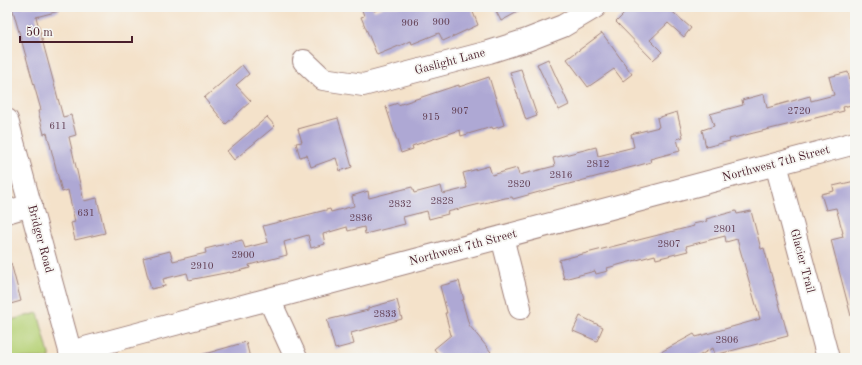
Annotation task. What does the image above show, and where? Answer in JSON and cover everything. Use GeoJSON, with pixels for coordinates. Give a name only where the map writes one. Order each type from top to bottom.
{"type":"FeatureCollection","features":[{"type":"Feature","properties":{"kind":"street","name":"Gaslight Lane"},"geometry":{"type":"LineString","coordinates":[[304,61],[323,79],[363,85],[489,52],[527,40],[563,26],[595,7]]}},
{"type":"Feature","properties":{"kind":"street","name":"Bridger Road"},"geometry":{"type":"LineString","coordinates":[[7,120],[71,355]]}},
{"type":"Feature","properties":{"kind":"street","name":"Northwest 7th Street"},"geometry":{"type":"LineString","coordinates":[[71,355],[269,299],[855,143]]}},
{"type":"Feature","properties":{"kind":"street","name":"Glacier Trail"},"geometry":{"type":"LineString","coordinates":[[776,164],[828,358]]}},
{"type":"Feature","properties":{"kind":"street"},"geometry":{"type":"LineString","coordinates":[[7,212],[31,206]]}},
{"type":"Feature","properties":{"kind":"street"},"geometry":{"type":"LineString","coordinates":[[502,237],[520,308]]}},
{"type":"Feature","properties":{"kind":"street"},"geometry":{"type":"LineString","coordinates":[[269,299],[296,358]]}},
{"type":"Feature","properties":{"kind":"green space"},"geometry":{"type":"Polygon","coordinates":[[[38,313],[50,358],[7,358],[7,321],[38,313]]]}},
{"type":"Feature","properties":{"kind":"building"},"geometry":{"type":"Polygon","coordinates":[[[12,7],[58,7],[59,11],[36,17],[63,117],[71,115],[76,135],[69,137],[84,201],[97,198],[105,233],[75,240],[71,223],[75,222],[68,190],[62,192],[47,133],[44,134],[38,111],[41,110],[12,7]]]}},
{"type":"Feature","properties":{"kind":"building"},"geometry":{"type":"Polygon","coordinates":[[[361,7],[373,7],[374,11],[384,7],[471,7],[478,25],[443,41],[439,33],[412,44],[411,41],[377,55],[361,17],[364,16],[361,7]]]}},
{"type":"Feature","properties":{"kind":"building"},"geometry":{"type":"Polygon","coordinates":[[[494,7],[527,7],[501,21],[494,7]]]}},
{"type":"Feature","properties":{"kind":"building"},"geometry":{"type":"Polygon","coordinates":[[[631,7],[667,7],[691,28],[684,37],[668,23],[650,40],[662,52],[653,60],[616,22],[631,7]]]}},
{"type":"Feature","properties":{"kind":"building"},"geometry":{"type":"Polygon","coordinates":[[[602,33],[632,74],[623,81],[614,69],[588,87],[567,59],[602,33]]]}},
{"type":"Feature","properties":{"kind":"building"},"geometry":{"type":"Polygon","coordinates":[[[548,59],[569,105],[559,110],[537,64],[548,59]]]}},
{"type":"Feature","properties":{"kind":"building"},"geometry":{"type":"Polygon","coordinates":[[[242,65],[249,74],[236,85],[251,101],[226,124],[204,98],[242,65]]]}},
{"type":"Feature","properties":{"kind":"building"},"geometry":{"type":"Polygon","coordinates":[[[521,69],[537,116],[526,120],[510,72],[521,69]]]}},
{"type":"Feature","properties":{"kind":"building"},"geometry":{"type":"Polygon","coordinates":[[[848,72],[855,104],[843,107],[844,111],[729,139],[730,141],[706,147],[702,130],[714,126],[710,114],[743,105],[742,100],[764,94],[767,108],[810,96],[811,101],[834,95],[829,77],[848,72]]]}},
{"type":"Feature","properties":{"kind":"building"},"geometry":{"type":"Polygon","coordinates":[[[489,77],[504,125],[461,136],[460,130],[412,146],[413,149],[401,153],[386,107],[398,103],[398,105],[452,87],[459,85],[459,87],[489,77]]]}},
{"type":"Feature","properties":{"kind":"building"},"geometry":{"type":"Polygon","coordinates":[[[677,112],[683,137],[677,139],[680,151],[650,159],[651,162],[513,199],[512,197],[505,198],[447,212],[448,214],[429,219],[427,211],[403,217],[405,224],[365,234],[364,227],[348,231],[347,227],[323,234],[325,244],[311,248],[308,235],[284,242],[287,255],[249,265],[250,268],[189,280],[187,273],[163,279],[165,286],[151,289],[143,258],[170,251],[173,261],[206,253],[205,249],[242,240],[245,248],[268,242],[263,226],[330,209],[331,212],[354,206],[352,196],[368,191],[369,198],[412,187],[414,193],[441,186],[443,194],[467,188],[463,173],[489,166],[492,175],[517,168],[519,175],[555,166],[553,158],[596,147],[598,156],[634,147],[631,134],[659,127],[657,118],[677,112]]]}},
{"type":"Feature","properties":{"kind":"building"},"geometry":{"type":"Polygon","coordinates":[[[267,117],[275,126],[234,160],[227,151],[267,117]]]}},
{"type":"Feature","properties":{"kind":"building"},"geometry":{"type":"Polygon","coordinates":[[[338,118],[352,167],[340,171],[336,158],[311,167],[307,155],[300,157],[296,143],[302,142],[298,129],[338,118]]]}},
{"type":"Feature","properties":{"kind":"building"},"geometry":{"type":"Polygon","coordinates":[[[855,181],[855,315],[851,316],[831,240],[843,237],[843,233],[836,208],[826,210],[821,194],[834,191],[833,186],[855,181]]]}},
{"type":"Feature","properties":{"kind":"building"},"geometry":{"type":"Polygon","coordinates":[[[736,211],[737,214],[751,211],[761,249],[764,248],[788,336],[715,355],[713,348],[695,358],[650,358],[694,334],[696,337],[760,319],[737,239],[726,242],[725,236],[686,246],[688,251],[656,259],[655,255],[607,268],[608,271],[596,274],[595,271],[564,279],[559,260],[694,226],[693,224],[707,221],[706,219],[736,211]]]}},
{"type":"Feature","properties":{"kind":"building"},"geometry":{"type":"Polygon","coordinates":[[[11,263],[21,301],[7,305],[7,264],[11,263]]]}},
{"type":"Feature","properties":{"kind":"building"},"geometry":{"type":"Polygon","coordinates":[[[459,281],[464,300],[462,300],[469,325],[491,352],[484,358],[441,358],[434,349],[451,335],[440,286],[459,281]]]}},
{"type":"Feature","properties":{"kind":"building"},"geometry":{"type":"Polygon","coordinates":[[[397,300],[402,319],[351,333],[354,344],[335,349],[327,320],[368,310],[368,308],[397,300]]]}},
{"type":"Feature","properties":{"kind":"building"},"geometry":{"type":"Polygon","coordinates":[[[580,316],[603,327],[597,341],[573,331],[580,316]]]}},
{"type":"Feature","properties":{"kind":"building"},"geometry":{"type":"Polygon","coordinates":[[[246,342],[250,358],[201,358],[201,355],[246,342]]]}}]}
